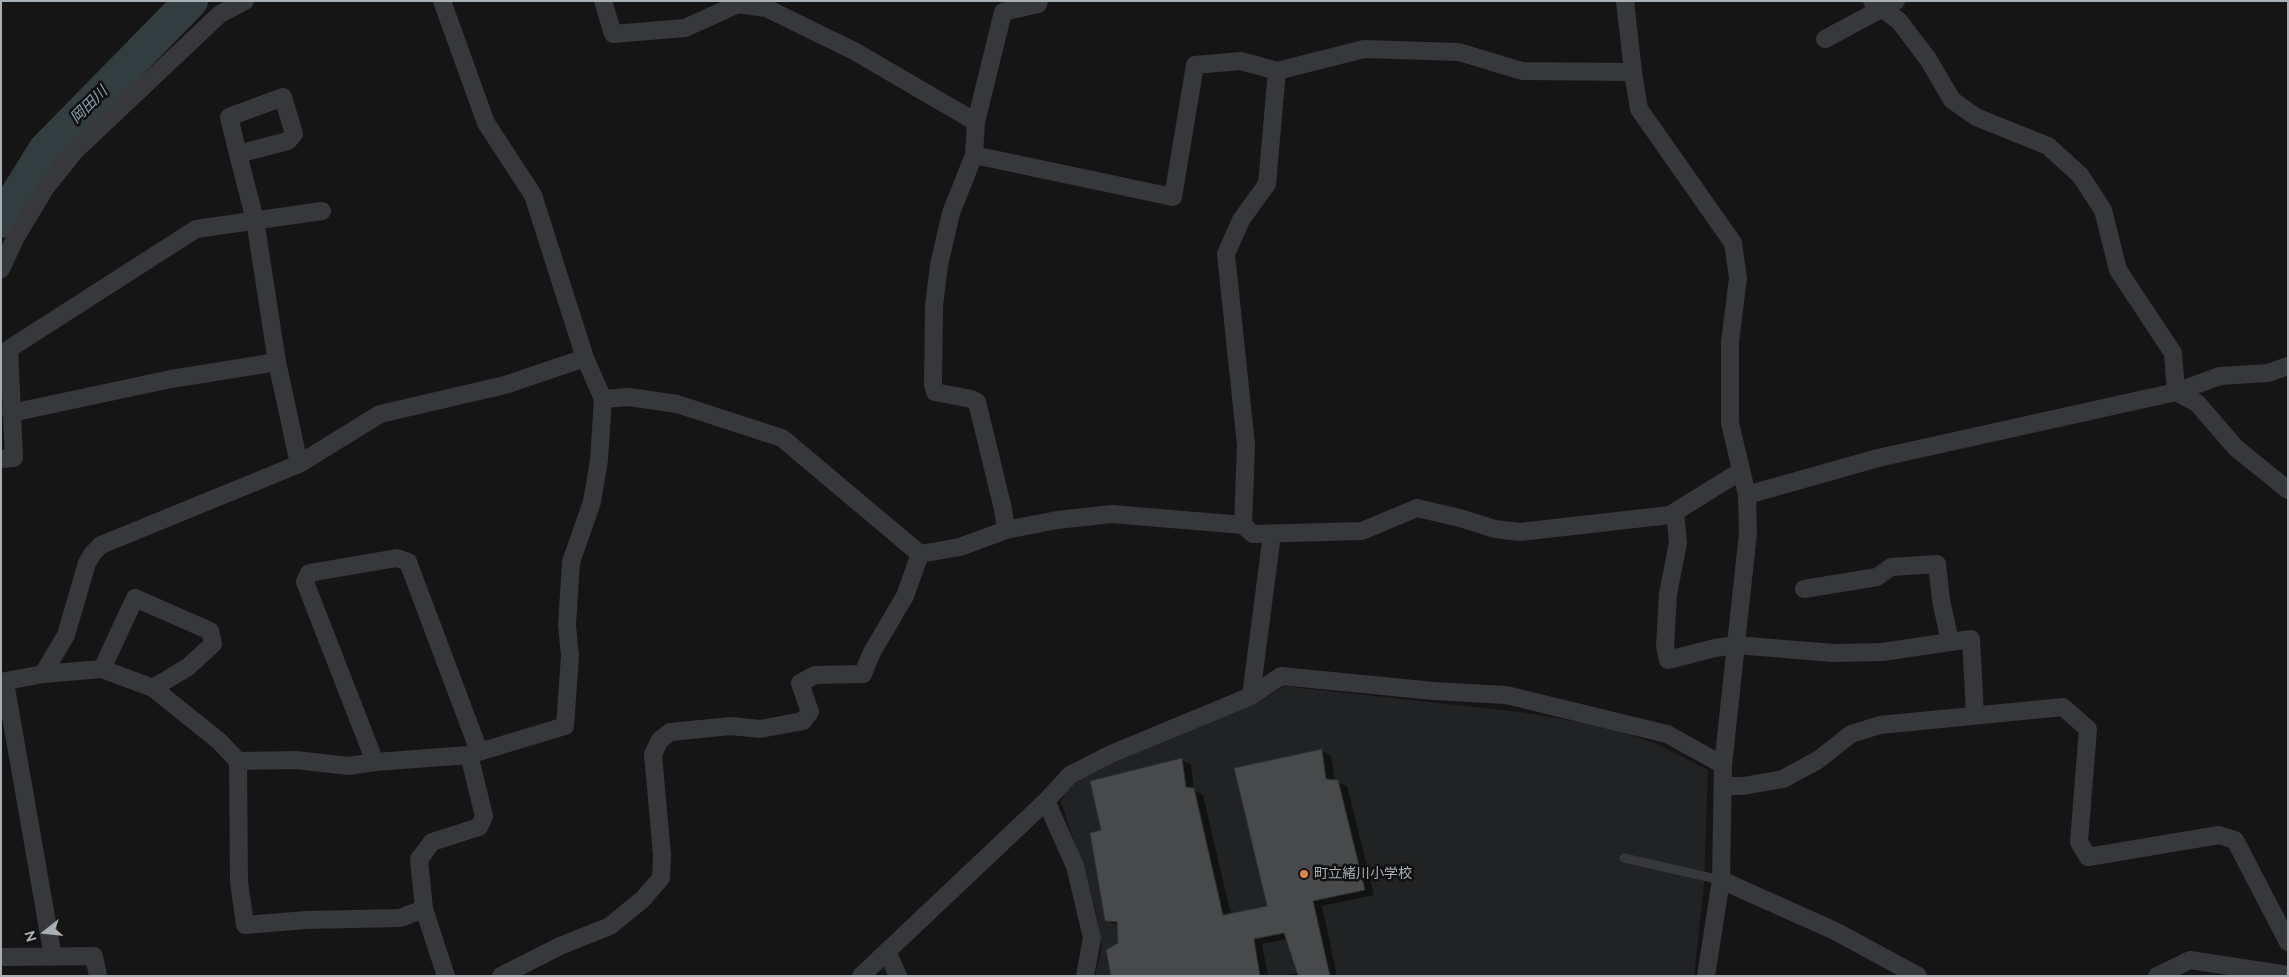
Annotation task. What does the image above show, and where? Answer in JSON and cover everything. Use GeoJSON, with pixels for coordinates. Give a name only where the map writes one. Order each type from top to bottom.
{"type":"FeatureCollection","features":[{"type":"Feature","properties":{"kind":"street"},"geometry":{"type":"LineString","coordinates":[[1,269],[15,239],[46,187],[75,151],[220,14],[245,1]]}},
{"type":"Feature","properties":{"kind":"street"},"geometry":{"type":"LineString","coordinates":[[238,761],[296,760],[349,766],[474,753],[565,726],[570,656],[567,625],[571,562],[592,502],[599,460],[604,399],[585,358],[533,195],[486,123],[442,1]]}},
{"type":"Feature","properties":{"kind":"street"},"geometry":{"type":"LineString","coordinates":[[603,1],[613,34],[685,28],[738,4],[766,8],[854,51],[976,122]]}},
{"type":"Feature","properties":{"kind":"street"},"geometry":{"type":"LineString","coordinates":[[1006,530],[1003,509],[977,402],[971,399],[935,392],[933,385],[934,306],[939,264],[951,213],[974,155],[976,122],[1003,12],[1038,4],[1039,1]]}},
{"type":"Feature","properties":{"kind":"street"},"geometry":{"type":"LineString","coordinates":[[1625,1],[1632,72],[1639,109],[1733,243],[1738,278],[1730,342],[1730,424],[1747,495],[1748,533],[1723,764],[1721,880],[1706,976]]}},
{"type":"Feature","properties":{"kind":"street"},"geometry":{"type":"LineString","coordinates":[[1825,39],[1883,4],[1899,21],[1928,59],[1952,100],[1976,117],[2048,146],[2080,176],[2104,210],[2118,270],[2173,353],[2176,392]]}},
{"type":"Feature","properties":{"kind":"street"},"geometry":{"type":"LineString","coordinates":[[974,155],[1173,197],[1195,65],[1241,61],[1277,71],[1364,48],[1459,52],[1522,71],[1632,72]]}},
{"type":"Feature","properties":{"kind":"street"},"geometry":{"type":"LineString","coordinates":[[1243,525],[1246,445],[1226,254],[1241,220],[1266,184],[1277,71]]}},
{"type":"Feature","properties":{"kind":"street"},"geometry":{"type":"LineString","coordinates":[[238,154],[255,220],[277,362],[299,464]]}},
{"type":"Feature","properties":{"kind":"street"},"geometry":{"type":"LineString","coordinates":[[1,459],[14,458],[9,349],[196,229],[322,211]]}},
{"type":"Feature","properties":{"kind":"street"},"geometry":{"type":"LineString","coordinates":[[43,674],[66,635],[87,563],[101,546],[299,464],[380,414],[505,385],[585,358]]}},
{"type":"Feature","properties":{"kind":"street"},"geometry":{"type":"LineString","coordinates":[[11,413],[171,380],[277,362]]}},
{"type":"Feature","properties":{"kind":"street"},"geometry":{"type":"LineString","coordinates":[[1747,495],[1878,458],[2176,392],[2220,376],[2268,373],[2288,366]]}},
{"type":"Feature","properties":{"kind":"street"},"geometry":{"type":"LineString","coordinates":[[2176,392],[2197,403],[2236,448],[2288,490]]}},
{"type":"Feature","properties":{"kind":"street"},"geometry":{"type":"LineString","coordinates":[[604,399],[629,396],[676,404],[782,438],[920,554],[960,547],[1006,530],[1057,520],[1112,514],[1243,525],[1253,534],[1272,534],[1362,531],[1417,508],[1460,518],[1495,529],[1520,532],[1670,515],[1741,471]]}},
{"type":"Feature","properties":{"kind":"street"},"geometry":{"type":"LineString","coordinates":[[1675,512],[1678,543],[1668,594],[1665,646],[1668,660],[1736,645],[1843,652],[1882,652],[1971,639],[1975,715]]}},
{"type":"Feature","properties":{"kind":"street"},"geometry":{"type":"LineString","coordinates":[[1251,696],[1272,534]]}},
{"type":"Feature","properties":{"kind":"street"},"geometry":{"type":"LineString","coordinates":[[501,976],[560,946],[610,926],[643,899],[661,878],[662,855],[654,754],[660,740],[670,732],[731,726],[760,729],[803,721],[810,712],[800,683],[815,675],[863,674],[872,652],[905,596],[920,554]]}},
{"type":"Feature","properties":{"kind":"street"},"geometry":{"type":"LineString","coordinates":[[375,762],[305,582],[309,573],[396,558],[408,562],[474,753],[484,816],[480,827],[432,842],[419,859],[424,909],[446,976]]}},
{"type":"Feature","properties":{"kind":"street"},"geometry":{"type":"LineString","coordinates":[[1804,589],[1877,576],[1891,567],[1937,564],[1941,600],[1950,642]]}},
{"type":"Feature","properties":{"kind":"street"},"geometry":{"type":"LineString","coordinates":[[102,669],[135,598],[210,631],[213,644],[188,667],[153,688]]}},
{"type":"Feature","properties":{"kind":"street"},"geometry":{"type":"LineString","coordinates":[[53,956],[3,682],[43,674],[102,669],[153,688],[220,741],[238,761],[239,882],[245,926],[306,920],[400,918],[424,909]]}},
{"type":"Feature","properties":{"kind":"street"},"geometry":{"type":"LineString","coordinates":[[862,976],[1046,801],[1070,775],[1111,754],[1251,696],[1281,676],[1434,691],[1506,695],[1667,734],[1723,764]]}},
{"type":"Feature","properties":{"kind":"street"},"geometry":{"type":"LineString","coordinates":[[1723,786],[1743,786],[1784,779],[1818,760],[1852,734],[1880,725],[2063,707],[2088,729],[2079,842],[2088,857],[2219,835],[2235,840],[2288,942]]}},
{"type":"Feature","properties":{"kind":"street"},"geometry":{"type":"LineString","coordinates":[[1046,801],[1075,866],[1092,938],[1085,976]]}},
{"type":"Feature","properties":{"kind":"street"},"geometry":{"type":"LineString","coordinates":[[1721,880],[1835,931],[1918,976]]}},
{"type":"Feature","properties":{"kind":"street"},"geometry":{"type":"LineString","coordinates":[[887,951],[898,976]]}},
{"type":"Feature","properties":{"kind":"street"},"geometry":{"type":"LineString","coordinates":[[1,958],[94,956],[98,976]]}},
{"type":"Feature","properties":{"kind":"street"},"geometry":{"type":"LineString","coordinates":[[2158,976],[2190,960],[2288,975]]}},
{"type":"Feature","properties":{"kind":"lane"},"geometry":{"type":"LineString","coordinates":[[1624,858],[1721,880]]}},
{"type":"Feature","properties":{"kind":"shaded area"},"geometry":{"type":"Polygon","coordinates":[[[1284,686],[1520,712],[1604,726],[1657,744],[1708,770],[1704,886],[1694,976],[1095,976],[1102,947],[1095,908],[1061,801],[1069,785],[1185,728],[1259,702],[1284,686]]]}},
{"type":"Feature","properties":{"kind":"building"},"geometry":{"type":"Polygon","coordinates":[[[1322,749],[1326,779],[1338,780],[1365,890],[1313,901],[1330,976],[1298,976],[1284,933],[1254,939],[1260,976],[1111,976],[1106,950],[1118,943],[1117,922],[1105,921],[1090,833],[1101,830],[1090,781],[1182,758],[1186,787],[1194,788],[1223,915],[1267,906],[1234,768],[1322,749]]]}},
{"type":"Feature","properties":{"kind":"waterway","name":"岡田川"},"geometry":{"type":"LineString","coordinates":[[1,221],[45,150],[191,1]]}},
{"type":"Feature","properties":{"kind":"place","name":"町立緒川小学校"},"geometry":{"type":"Point","coordinates":[1304,874]}}]}
